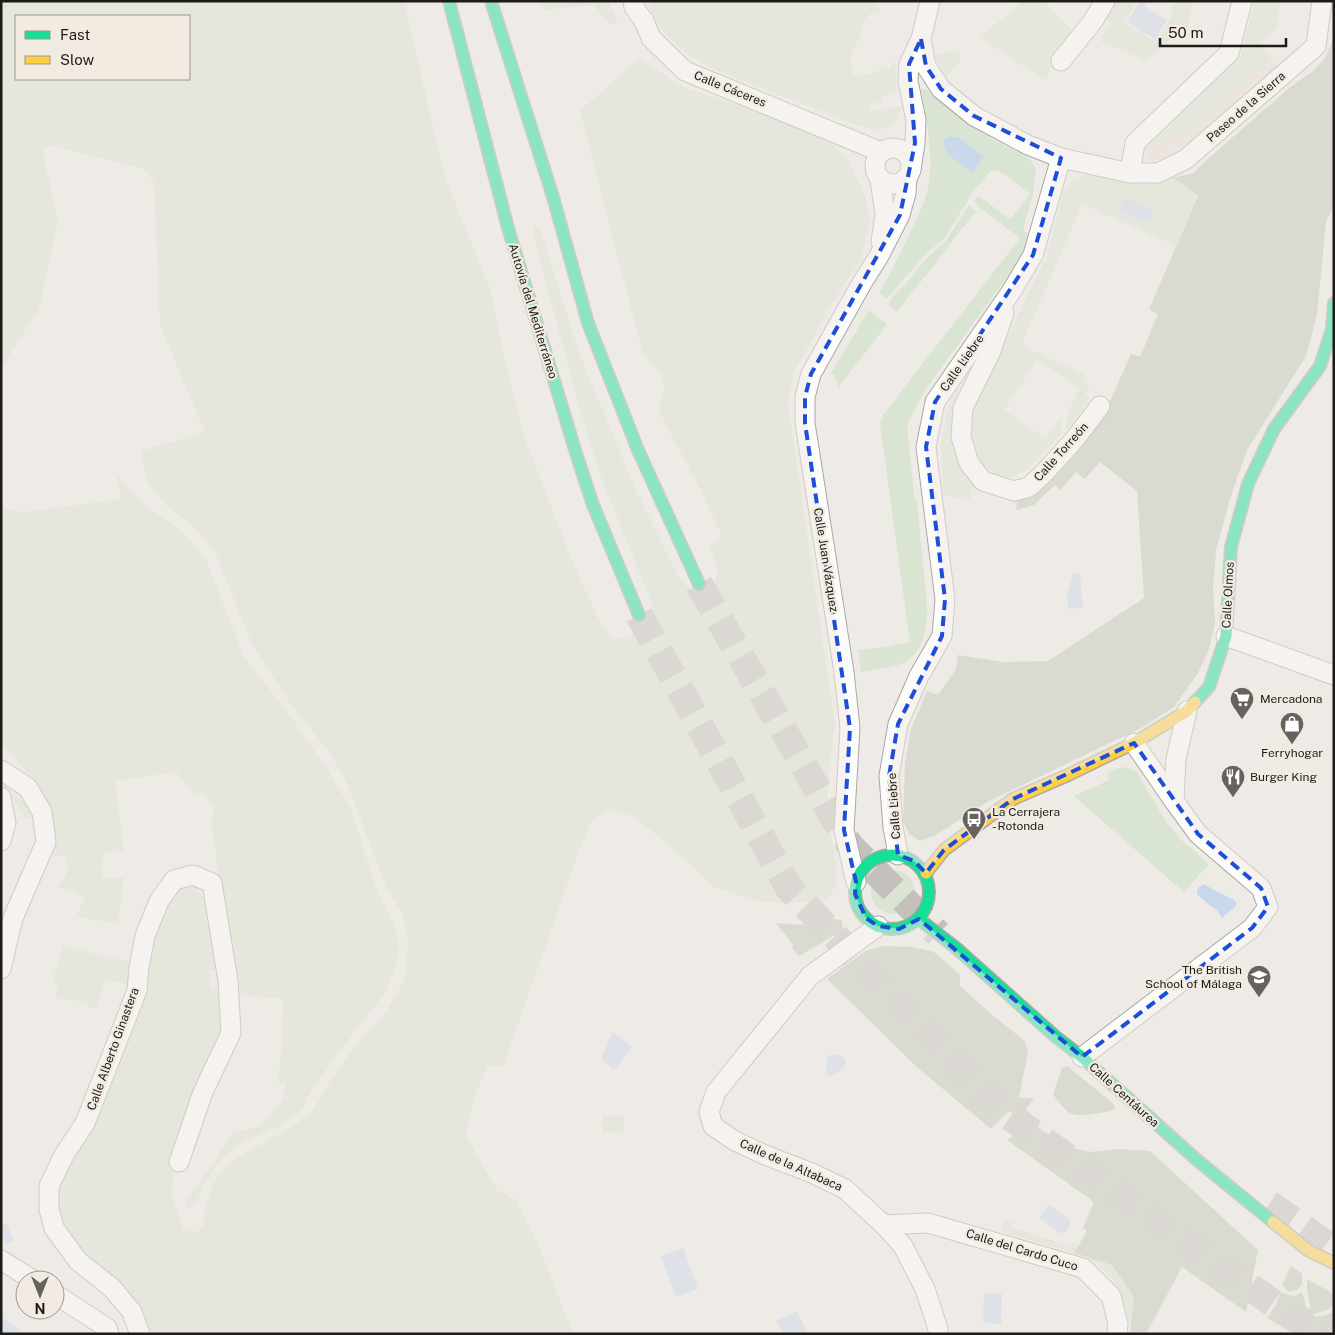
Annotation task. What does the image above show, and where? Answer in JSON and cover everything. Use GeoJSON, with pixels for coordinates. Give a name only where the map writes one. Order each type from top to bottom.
{"type":"FeatureCollection","features":[{"type":"Feature","properties":{"kind":"main road"},"geometry":{"type":"LineString","coordinates":[[491,1],[553,197],[588,323],[638,450],[699,584]]}},
{"type":"Feature","properties":{"kind":"main road","name":"Autovía del Mediterráneo"},"geometry":{"type":"LineString","coordinates":[[449,4],[508,228],[576,453],[593,505],[638,615]]}},
{"type":"Feature","properties":{"kind":"main road","name":"Calle Olmos"},"geometry":{"type":"LineString","coordinates":[[926,874],[944,850],[1013,799],[1134,743],[1187,711],[1209,687],[1226,636],[1231,547],[1248,484],[1274,429],[1320,366],[1332,329],[1334,303]]}},
{"type":"Feature","properties":{"kind":"main road"},"geometry":{"type":"LineString","coordinates":[[898,855],[914,861],[926,874],[930,898],[919,919],[899,929],[878,926],[866,918],[858,906],[855,894],[856,882],[865,866],[880,856],[898,855]]}},
{"type":"Feature","properties":{"kind":"main road","name":"Calle Centáurea"},"geometry":{"type":"LineString","coordinates":[[919,919],[956,948],[1056,1037],[1082,1057],[1197,1160],[1309,1251],[1334,1263]]}},
{"type":"Feature","properties":{"kind":"street","name":"Calle Cáceres"},"geometry":{"type":"LineString","coordinates":[[633,1],[634,7],[644,21],[651,38],[685,71],[829,130],[885,150],[894,148],[905,153],[911,164],[909,174]]}},
{"type":"Feature","properties":{"kind":"street"},"geometry":{"type":"LineString","coordinates":[[912,106],[905,130],[875,161],[877,176],[885,183],[897,184],[909,174],[916,120],[908,81],[909,64],[921,39],[930,1]]}},
{"type":"Feature","properties":{"kind":"street"},"geometry":{"type":"LineString","coordinates":[[1061,61],[1093,21],[1105,1]]}},
{"type":"Feature","properties":{"kind":"street"},"geometry":{"type":"LineString","coordinates":[[1130,173],[1135,142],[1229,53],[1242,1]]}},
{"type":"Feature","properties":{"kind":"street","name":"Paseo de la Sierra"},"geometry":{"type":"LineString","coordinates":[[1061,158],[1130,173],[1158,172],[1186,159],[1316,46],[1322,1]]}},
{"type":"Feature","properties":{"kind":"street"},"geometry":{"type":"LineString","coordinates":[[921,39],[926,66],[941,89],[974,116],[1028,144],[1061,158]]}},
{"type":"Feature","properties":{"kind":"street","name":"Calle Cáceres"},"geometry":{"type":"LineString","coordinates":[[829,130],[867,163],[877,176]]}},
{"type":"Feature","properties":{"kind":"street","name":"Calle Liebre"},"geometry":{"type":"LineString","coordinates":[[898,855],[893,827],[889,776],[898,724],[919,676],[942,636],[945,599],[926,447],[935,402],[1011,292],[1033,255],[1061,158]]}},
{"type":"Feature","properties":{"kind":"street","name":"Calle Juan Vázquez"},"geometry":{"type":"LineString","coordinates":[[856,882],[844,830],[850,728],[844,672],[805,423],[805,398],[811,374],[879,256],[900,215],[909,174]]}},
{"type":"Feature","properties":{"kind":"street","name":"Calle Juan Vázquez"},"geometry":{"type":"LineString","coordinates":[[877,176],[885,214],[879,256]]}},
{"type":"Feature","properties":{"kind":"street","name":"Calle Torreón"},"geometry":{"type":"LineString","coordinates":[[1011,292],[991,351],[963,408],[961,437],[969,462],[982,481],[1014,491],[1029,487],[1044,474],[1074,440],[1100,406]]}},
{"type":"Feature","properties":{"kind":"street"},"geometry":{"type":"LineString","coordinates":[[1226,636],[1334,676]]}},
{"type":"Feature","properties":{"kind":"street"},"geometry":{"type":"LineString","coordinates":[[1174,801],[1176,759],[1187,711]]}},
{"type":"Feature","properties":{"kind":"street"},"geometry":{"type":"LineString","coordinates":[[1082,1057],[1252,928],[1268,907],[1261,888],[1198,834],[1134,743]]}},
{"type":"Feature","properties":{"kind":"street"},"geometry":{"type":"LineString","coordinates":[[1,770],[28,788],[42,812],[46,842],[13,918],[1,969]]}},
{"type":"Feature","properties":{"kind":"street"},"geometry":{"type":"LineString","coordinates":[[1,797],[6,823],[1,841]]}},
{"type":"Feature","properties":{"kind":"street","name":"Calle Alberto Ginastera"},"geometry":{"type":"LineString","coordinates":[[140,1334],[132,1312],[112,1288],[78,1261],[54,1228],[49,1209],[49,1186],[64,1155],[85,1123],[128,1014],[136,990],[145,936],[159,902],[174,880],[193,875],[212,883],[228,981],[231,1033],[203,1092],[179,1162]]}},
{"type":"Feature","properties":{"kind":"street","name":"Calle de la Altabaca"},"geometry":{"type":"LineString","coordinates":[[878,926],[810,976],[716,1092],[709,1112],[713,1126],[735,1141],[845,1189],[884,1225],[903,1246],[925,1288],[938,1334]]}},
{"type":"Feature","properties":{"kind":"street","name":"Calle del Cardo Cuco"},"geometry":{"type":"LineString","coordinates":[[884,1225],[928,1223],[1084,1268],[1111,1296],[1118,1324],[1117,1334]]}},
{"type":"Feature","properties":{"kind":"street"},"geometry":{"type":"LineString","coordinates":[[1,1260],[17,1270]]}},
{"type":"Feature","properties":{"kind":"street"},"geometry":{"type":"LineString","coordinates":[[65,1301],[107,1328],[110,1334]]}},
{"type":"Feature","properties":{"kind":"highlighted area"},"geometry":{"type":"Polygon","coordinates":[[[921,39],[926,66],[941,89],[974,116],[1061,158],[1033,255],[935,402],[926,447],[945,599],[942,636],[898,724],[889,776],[898,855],[914,861],[926,873],[944,850],[1013,799],[1134,743],[1198,834],[1261,888],[1268,907],[1252,928],[1082,1057],[919,919],[899,929],[878,926],[866,918],[855,894],[856,882],[844,830],[850,728],[805,423],[805,397],[811,374],[900,215],[915,143],[909,64],[921,39]]]}},
{"type":"Feature","properties":{"kind":"shaded area"},"geometry":{"type":"Polygon","coordinates":[[[1272,60],[1278,66],[1237,100],[1194,142],[1188,143],[1151,164],[1143,150],[1158,141],[1162,148],[1183,135],[1272,60]]]}},
{"type":"Feature","properties":{"kind":"green space"},"geometry":{"type":"Polygon","coordinates":[[[1,1],[404,1],[445,178],[491,291],[505,361],[524,436],[572,561],[598,618],[612,639],[646,634],[654,623],[654,608],[602,480],[578,403],[537,249],[533,221],[542,235],[581,358],[635,488],[680,580],[694,590],[701,591],[711,589],[716,578],[716,563],[709,547],[722,536],[658,409],[665,385],[660,373],[643,354],[580,111],[639,58],[681,86],[820,132],[848,160],[865,195],[870,222],[861,260],[829,308],[793,374],[788,404],[835,725],[828,783],[828,819],[837,883],[829,898],[814,902],[781,903],[752,900],[711,886],[700,872],[637,819],[611,808],[592,821],[581,845],[503,1067],[488,1065],[475,1094],[466,1136],[497,1190],[516,1200],[538,1244],[573,1334],[146,1334],[56,1223],[54,1197],[169,894],[181,885],[192,883],[203,896],[213,925],[219,969],[209,970],[210,989],[221,989],[222,1030],[175,1162],[172,1195],[184,1230],[195,1233],[204,1225],[205,1204],[219,1174],[234,1159],[287,1130],[311,1113],[331,1080],[358,1042],[386,1012],[405,979],[408,942],[403,915],[386,887],[347,783],[330,753],[290,703],[252,644],[215,552],[192,525],[166,505],[148,484],[141,451],[205,432],[160,325],[154,182],[144,169],[51,145],[42,149],[58,221],[39,309],[1,368],[1,1]]]}},
{"type":"Feature","properties":{"kind":"green space"},"geometry":{"type":"Polygon","coordinates":[[[542,1],[608,1],[618,20],[611,25],[594,5],[544,10],[542,1]]]}},
{"type":"Feature","properties":{"kind":"green space"},"geometry":{"type":"Polygon","coordinates":[[[648,1],[874,1],[881,12],[872,13],[865,20],[861,37],[855,45],[852,54],[853,74],[858,76],[879,71],[881,67],[890,70],[893,61],[896,63],[895,81],[897,92],[881,96],[882,101],[869,105],[871,111],[901,106],[898,119],[893,125],[886,128],[874,129],[865,127],[834,117],[716,70],[687,54],[666,35],[655,19],[648,1]]]}},
{"type":"Feature","properties":{"kind":"green space"},"geometry":{"type":"Polygon","coordinates":[[[1022,1],[1041,1],[1045,3],[1076,34],[1051,62],[1047,81],[979,37],[1022,1]]]}},
{"type":"Feature","properties":{"kind":"green space"},"geometry":{"type":"Polygon","coordinates":[[[1113,1],[1136,1],[1124,23],[1156,42],[1173,14],[1170,11],[1176,1],[1193,1],[1187,31],[1184,34],[1179,31],[1147,61],[1100,41],[1111,24],[1106,17],[1113,1]]]}},
{"type":"Feature","properties":{"kind":"green space"},"geometry":{"type":"Polygon","coordinates":[[[1254,1],[1280,1],[1277,25],[1272,33],[1261,43],[1272,60],[1206,117],[1188,136],[1183,135],[1162,148],[1158,141],[1143,150],[1241,56],[1254,1]]]}},
{"type":"Feature","properties":{"kind":"green space"},"geometry":{"type":"Polygon","coordinates":[[[1334,21],[1334,206],[1326,222],[1317,315],[1306,356],[1247,450],[1230,499],[1216,551],[1213,588],[1215,623],[1209,650],[1198,673],[1174,707],[1141,728],[989,801],[936,835],[920,841],[909,834],[903,821],[905,764],[911,729],[927,691],[938,695],[956,669],[958,655],[1003,662],[1048,661],[1144,598],[1137,491],[1100,462],[1085,479],[1076,472],[1060,490],[1055,485],[1034,505],[1016,510],[1017,502],[1009,500],[1009,496],[1024,498],[1052,476],[1103,417],[1131,354],[1140,357],[1158,314],[1149,309],[1198,196],[1173,178],[1194,173],[1289,88],[1313,71],[1325,58],[1333,40],[1334,21]]]}},
{"type":"Feature","properties":{"kind":"green space"},"geometry":{"type":"Polygon","coordinates":[[[959,51],[961,60],[946,78],[936,54],[959,51]]]}},
{"type":"Feature","properties":{"kind":"green space"},"geometry":{"type":"Polygon","coordinates":[[[921,89],[931,92],[958,116],[997,142],[1025,156],[1036,169],[1033,194],[1023,230],[1028,234],[1026,247],[1018,262],[923,393],[907,425],[927,604],[925,633],[922,642],[911,657],[903,663],[861,672],[858,650],[910,642],[880,424],[883,415],[1020,238],[979,207],[974,201],[978,195],[1010,220],[1030,194],[998,170],[990,171],[973,190],[944,239],[925,255],[887,298],[879,293],[911,231],[927,194],[930,176],[930,151],[921,89]]]}},
{"type":"Feature","properties":{"kind":"green space"},"geometry":{"type":"Polygon","coordinates":[[[1084,175],[1138,184],[1156,183],[1173,178],[1198,196],[1176,246],[1082,204],[1023,341],[1026,348],[1085,374],[1082,381],[1090,384],[1085,395],[1090,398],[1068,429],[1066,425],[1069,410],[1079,388],[1037,360],[1004,410],[1046,439],[1062,414],[1060,436],[1029,468],[1013,477],[995,475],[982,463],[970,443],[972,402],[1002,338],[1006,339],[1047,256],[1064,190],[1073,179],[1084,175]]]}},
{"type":"Feature","properties":{"kind":"green space"},"geometry":{"type":"Polygon","coordinates":[[[969,205],[976,211],[897,312],[888,305],[893,296],[906,284],[926,259],[946,241],[969,205]]]}},
{"type":"Feature","properties":{"kind":"green space"},"geometry":{"type":"Polygon","coordinates":[[[869,310],[887,324],[839,387],[834,375],[831,373],[869,310]]]}},
{"type":"Feature","properties":{"kind":"green space"},"geometry":{"type":"Polygon","coordinates":[[[958,385],[952,421],[954,451],[968,475],[990,492],[972,488],[970,500],[943,494],[941,443],[947,412],[958,385]]]}},
{"type":"Feature","properties":{"kind":"green space"},"geometry":{"type":"Polygon","coordinates":[[[116,474],[146,506],[181,530],[206,559],[243,655],[291,717],[328,770],[351,810],[377,890],[395,926],[399,945],[398,957],[386,992],[312,1089],[302,1110],[281,1125],[238,1145],[221,1159],[204,1185],[196,1204],[190,1208],[186,1206],[186,1200],[211,1167],[232,1133],[260,1126],[283,1100],[286,1083],[278,1083],[283,999],[235,994],[216,859],[217,853],[211,828],[214,805],[204,794],[195,795],[176,772],[115,781],[124,850],[103,853],[102,877],[124,878],[118,922],[111,923],[76,916],[85,899],[58,887],[66,875],[68,867],[63,854],[58,857],[51,853],[43,796],[20,763],[1,745],[1,508],[24,512],[122,499],[116,474]]]}},
{"type":"Feature","properties":{"kind":"green space"},"geometry":{"type":"Polygon","coordinates":[[[1125,767],[1136,771],[1165,820],[1179,838],[1209,864],[1184,892],[1074,796],[1109,780],[1108,773],[1125,767]]]}},
{"type":"Feature","properties":{"kind":"green space"},"geometry":{"type":"Polygon","coordinates":[[[10,794],[19,798],[25,804],[34,820],[25,817],[10,794]]]}},
{"type":"Feature","properties":{"kind":"green space"},"geometry":{"type":"Polygon","coordinates":[[[897,870],[909,876],[914,883],[914,901],[909,908],[902,913],[889,914],[881,911],[874,904],[871,888],[874,880],[881,873],[897,870]]]}},
{"type":"Feature","properties":{"kind":"green space"},"geometry":{"type":"Polygon","coordinates":[[[832,919],[842,920],[842,931],[799,956],[776,923],[805,925],[832,919]]]}},
{"type":"Feature","properties":{"kind":"green space"},"geometry":{"type":"Polygon","coordinates":[[[63,946],[133,963],[133,987],[106,979],[95,1010],[86,1004],[76,1001],[55,999],[58,983],[53,982],[63,946]]]}},
{"type":"Feature","properties":{"kind":"green space"},"geometry":{"type":"Polygon","coordinates":[[[883,946],[912,947],[934,952],[960,975],[960,986],[1025,1041],[1028,1051],[1019,1098],[1034,1098],[1024,1112],[1016,1116],[1009,1111],[991,1129],[919,1069],[827,979],[865,951],[883,946]]]}},
{"type":"Feature","properties":{"kind":"green space"},"geometry":{"type":"Polygon","coordinates":[[[1067,1066],[1114,1104],[1115,1110],[1084,1115],[1068,1112],[1053,1094],[1062,1068],[1067,1066]]]}},
{"type":"Feature","properties":{"kind":"green space"},"geometry":{"type":"Polygon","coordinates":[[[602,1116],[624,1116],[623,1132],[602,1132],[602,1116]]]}},
{"type":"Feature","properties":{"kind":"green space"},"geometry":{"type":"Polygon","coordinates":[[[1033,1124],[1067,1147],[1090,1152],[1118,1149],[1150,1151],[1258,1250],[1246,1312],[1182,1267],[1146,1334],[1130,1334],[1134,1297],[1112,1265],[1074,1253],[1087,1231],[1083,1228],[1094,1202],[1007,1140],[1033,1124]]]}},
{"type":"Feature","properties":{"kind":"green space"},"geometry":{"type":"Polygon","coordinates":[[[1004,1221],[1013,1223],[1012,1227],[1069,1246],[1072,1242],[1078,1246],[1074,1253],[1001,1232],[1004,1221]]]}},
{"type":"Feature","properties":{"kind":"green space"},"geometry":{"type":"Polygon","coordinates":[[[1084,1256],[1112,1265],[1134,1297],[1131,1332],[1117,1285],[1102,1268],[1084,1256]]]}},
{"type":"Feature","properties":{"kind":"green space"},"geometry":{"type":"Polygon","coordinates":[[[1291,1266],[1302,1274],[1302,1285],[1297,1290],[1289,1292],[1282,1285],[1291,1266]]]}},
{"type":"Feature","properties":{"kind":"green space"},"geometry":{"type":"Polygon","coordinates":[[[1307,1279],[1334,1294],[1334,1306],[1316,1313],[1311,1311],[1307,1279]]]}},
{"type":"Feature","properties":{"kind":"green space"},"geometry":{"type":"Polygon","coordinates":[[[1302,1291],[1308,1315],[1321,1316],[1334,1312],[1334,1334],[1294,1334],[1267,1318],[1281,1292],[1292,1296],[1302,1291]]]}},
{"type":"Feature","properties":{"kind":"water"},"geometry":{"type":"Polygon","coordinates":[[[1140,1],[1146,3],[1144,6],[1167,20],[1155,39],[1127,22],[1140,1]]]}},
{"type":"Feature","properties":{"kind":"water"},"geometry":{"type":"Polygon","coordinates":[[[951,136],[955,138],[957,136],[984,157],[972,173],[945,152],[943,142],[951,136]]]}},
{"type":"Feature","properties":{"kind":"water"},"geometry":{"type":"Polygon","coordinates":[[[1124,198],[1151,209],[1153,218],[1145,223],[1118,211],[1124,198]]]}},
{"type":"Feature","properties":{"kind":"water"},"geometry":{"type":"Polygon","coordinates":[[[1080,573],[1083,608],[1068,609],[1067,594],[1073,574],[1080,573]]]}},
{"type":"Feature","properties":{"kind":"water"},"geometry":{"type":"Polygon","coordinates":[[[1203,884],[1234,900],[1236,906],[1222,918],[1217,910],[1197,894],[1197,889],[1203,884]]]}},
{"type":"Feature","properties":{"kind":"water"},"geometry":{"type":"Polygon","coordinates":[[[613,1032],[632,1047],[614,1070],[601,1059],[613,1032]]]}},
{"type":"Feature","properties":{"kind":"water"},"geometry":{"type":"Polygon","coordinates":[[[832,1054],[843,1056],[846,1062],[839,1071],[829,1076],[826,1073],[827,1058],[832,1054]]]}},
{"type":"Feature","properties":{"kind":"water"},"geometry":{"type":"Polygon","coordinates":[[[1049,1204],[1070,1220],[1070,1225],[1065,1233],[1060,1233],[1039,1218],[1049,1204]]]}},
{"type":"Feature","properties":{"kind":"water"},"geometry":{"type":"Polygon","coordinates":[[[6,1223],[14,1241],[6,1244],[1,1234],[1,1225],[6,1223]]]}},
{"type":"Feature","properties":{"kind":"water"},"geometry":{"type":"Polygon","coordinates":[[[683,1248],[698,1289],[676,1297],[661,1256],[683,1248]]]}},
{"type":"Feature","properties":{"kind":"water"},"geometry":{"type":"Polygon","coordinates":[[[984,1293],[1002,1294],[1001,1324],[983,1323],[984,1293]]]}},
{"type":"Feature","properties":{"kind":"water"},"geometry":{"type":"Polygon","coordinates":[[[797,1311],[808,1334],[783,1334],[776,1321],[797,1311]]]}},
{"type":"Feature","properties":{"kind":"water"},"geometry":{"type":"Polygon","coordinates":[[[1,1317],[24,1333],[25,1334],[1,1334],[1,1317]]]}},
{"type":"Feature","properties":{"kind":"tunnel"},"geometry":{"type":"LineString","coordinates":[[699,584],[850,846],[938,934]]}},
{"type":"Feature","properties":{"kind":"tunnel"},"geometry":{"type":"LineString","coordinates":[[639,615],[789,888],[1002,1111],[1290,1315],[1329,1334]]}},
{"type":"Feature","properties":{"kind":"tunnel"},"geometry":{"type":"LineString","coordinates":[[1269,1204],[1334,1248]]}},
{"type":"Feature","properties":{"kind":"traffic: fast"},"geometry":{"type":"LineString","coordinates":[[449,1],[508,228],[576,453],[593,505],[639,615]]}},
{"type":"Feature","properties":{"kind":"traffic: fast"},"geometry":{"type":"LineString","coordinates":[[491,1],[553,197],[588,323],[638,450],[699,584]]}},
{"type":"Feature","properties":{"kind":"traffic: fast"},"geometry":{"type":"LineString","coordinates":[[1195,702],[1209,687],[1226,636],[1231,547],[1248,484],[1274,429],[1320,366],[1332,329],[1334,303]]}},
{"type":"Feature","properties":{"kind":"traffic: fast"},"geometry":{"type":"LineString","coordinates":[[892,855],[913,861],[923,871],[929,892],[923,913],[913,923],[892,929],[871,923],[861,913],[855,892],[861,871],[871,861],[892,855]]}},
{"type":"Feature","properties":{"kind":"traffic: fast"},"geometry":{"type":"LineString","coordinates":[[919,919],[956,948],[1056,1037],[1082,1057],[1197,1160],[1273,1222]]}},
{"type":"Feature","properties":{"kind":"traffic: slow"},"geometry":{"type":"LineString","coordinates":[[926,873],[944,850],[1013,799],[1134,743],[1187,711],[1195,702]]}},
{"type":"Feature","properties":{"kind":"traffic: slow"},"geometry":{"type":"LineString","coordinates":[[1273,1222],[1309,1251],[1334,1263]]}},
{"type":"Feature","properties":{"kind":"place","name":"Mercadona"},"geometry":{"type":"Point","coordinates":[1242,720]}},
{"type":"Feature","properties":{"kind":"place","name":"Ferryhogar"},"geometry":{"type":"Point","coordinates":[1292,745]}},
{"type":"Feature","properties":{"kind":"place","name":"Burger King"},"geometry":{"type":"Point","coordinates":[1233,798]}},
{"type":"Feature","properties":{"kind":"place","name":"La Cerrajera - Rotonda"},"geometry":{"type":"Point","coordinates":[974,840]}},
{"type":"Feature","properties":{"kind":"place","name":"The British School of Málaga"},"geometry":{"type":"Point","coordinates":[1259,998]}}]}
